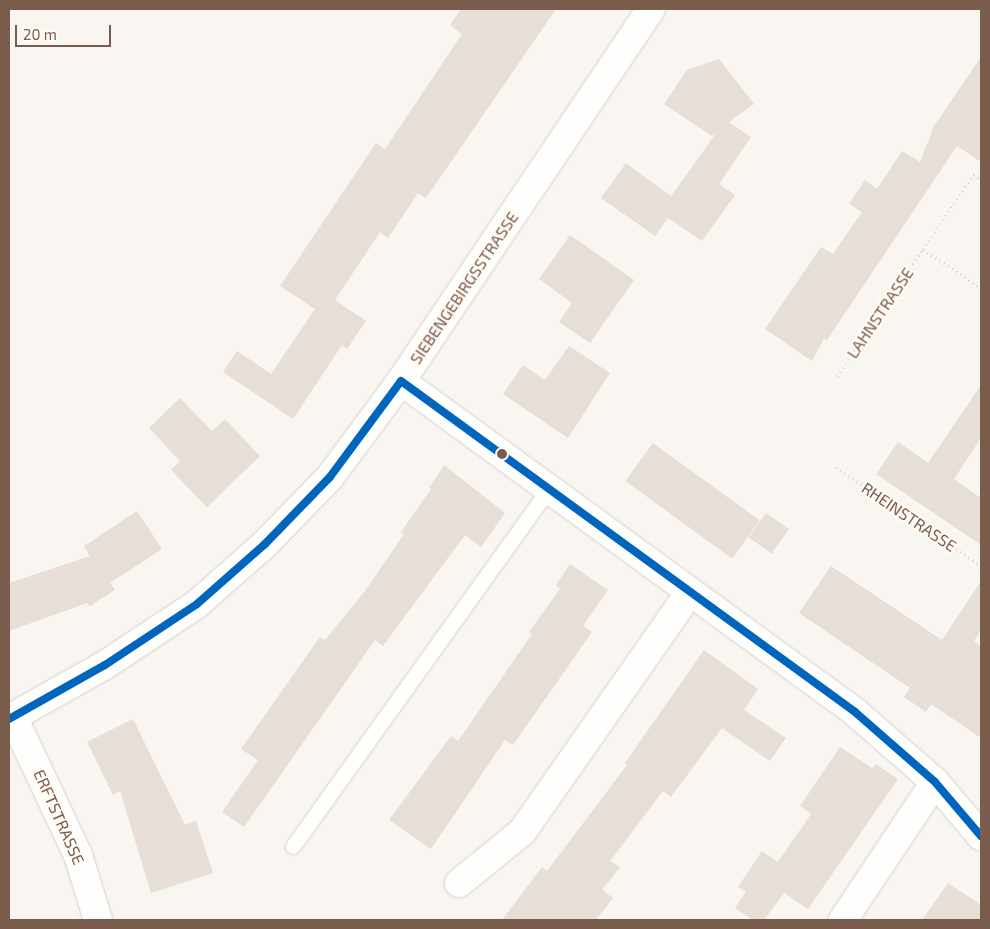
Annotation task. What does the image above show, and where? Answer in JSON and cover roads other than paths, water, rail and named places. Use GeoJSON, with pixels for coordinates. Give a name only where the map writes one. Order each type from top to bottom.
{"type":"FeatureCollection","features":[{"type":"Feature","properties":{"kind":"street","name":"SIEBENGEBIRGSSTRASSE"},"geometry":{"type":"LineString","coordinates":[[11,718],[105,666],[211,592],[266,544],[330,477],[401,382],[651,9]]}},
{"type":"Feature","properties":{"kind":"street"},"geometry":{"type":"LineString","coordinates":[[401,382],[855,712],[935,782],[981,836]]}},
{"type":"Feature","properties":{"kind":"street"},"geometry":{"type":"LineString","coordinates":[[459,883],[522,832],[690,592]]}},
{"type":"Feature","properties":{"kind":"street","name":"ERFTSTRASSE"},"geometry":{"type":"LineString","coordinates":[[11,718],[78,854],[98,920]]}},
{"type":"Feature","properties":{"kind":"street"},"geometry":{"type":"LineString","coordinates":[[842,920],[935,782]]}},
{"type":"Feature","properties":{"kind":"lane"},"geometry":{"type":"LineString","coordinates":[[292,846],[549,488]]}}]}
